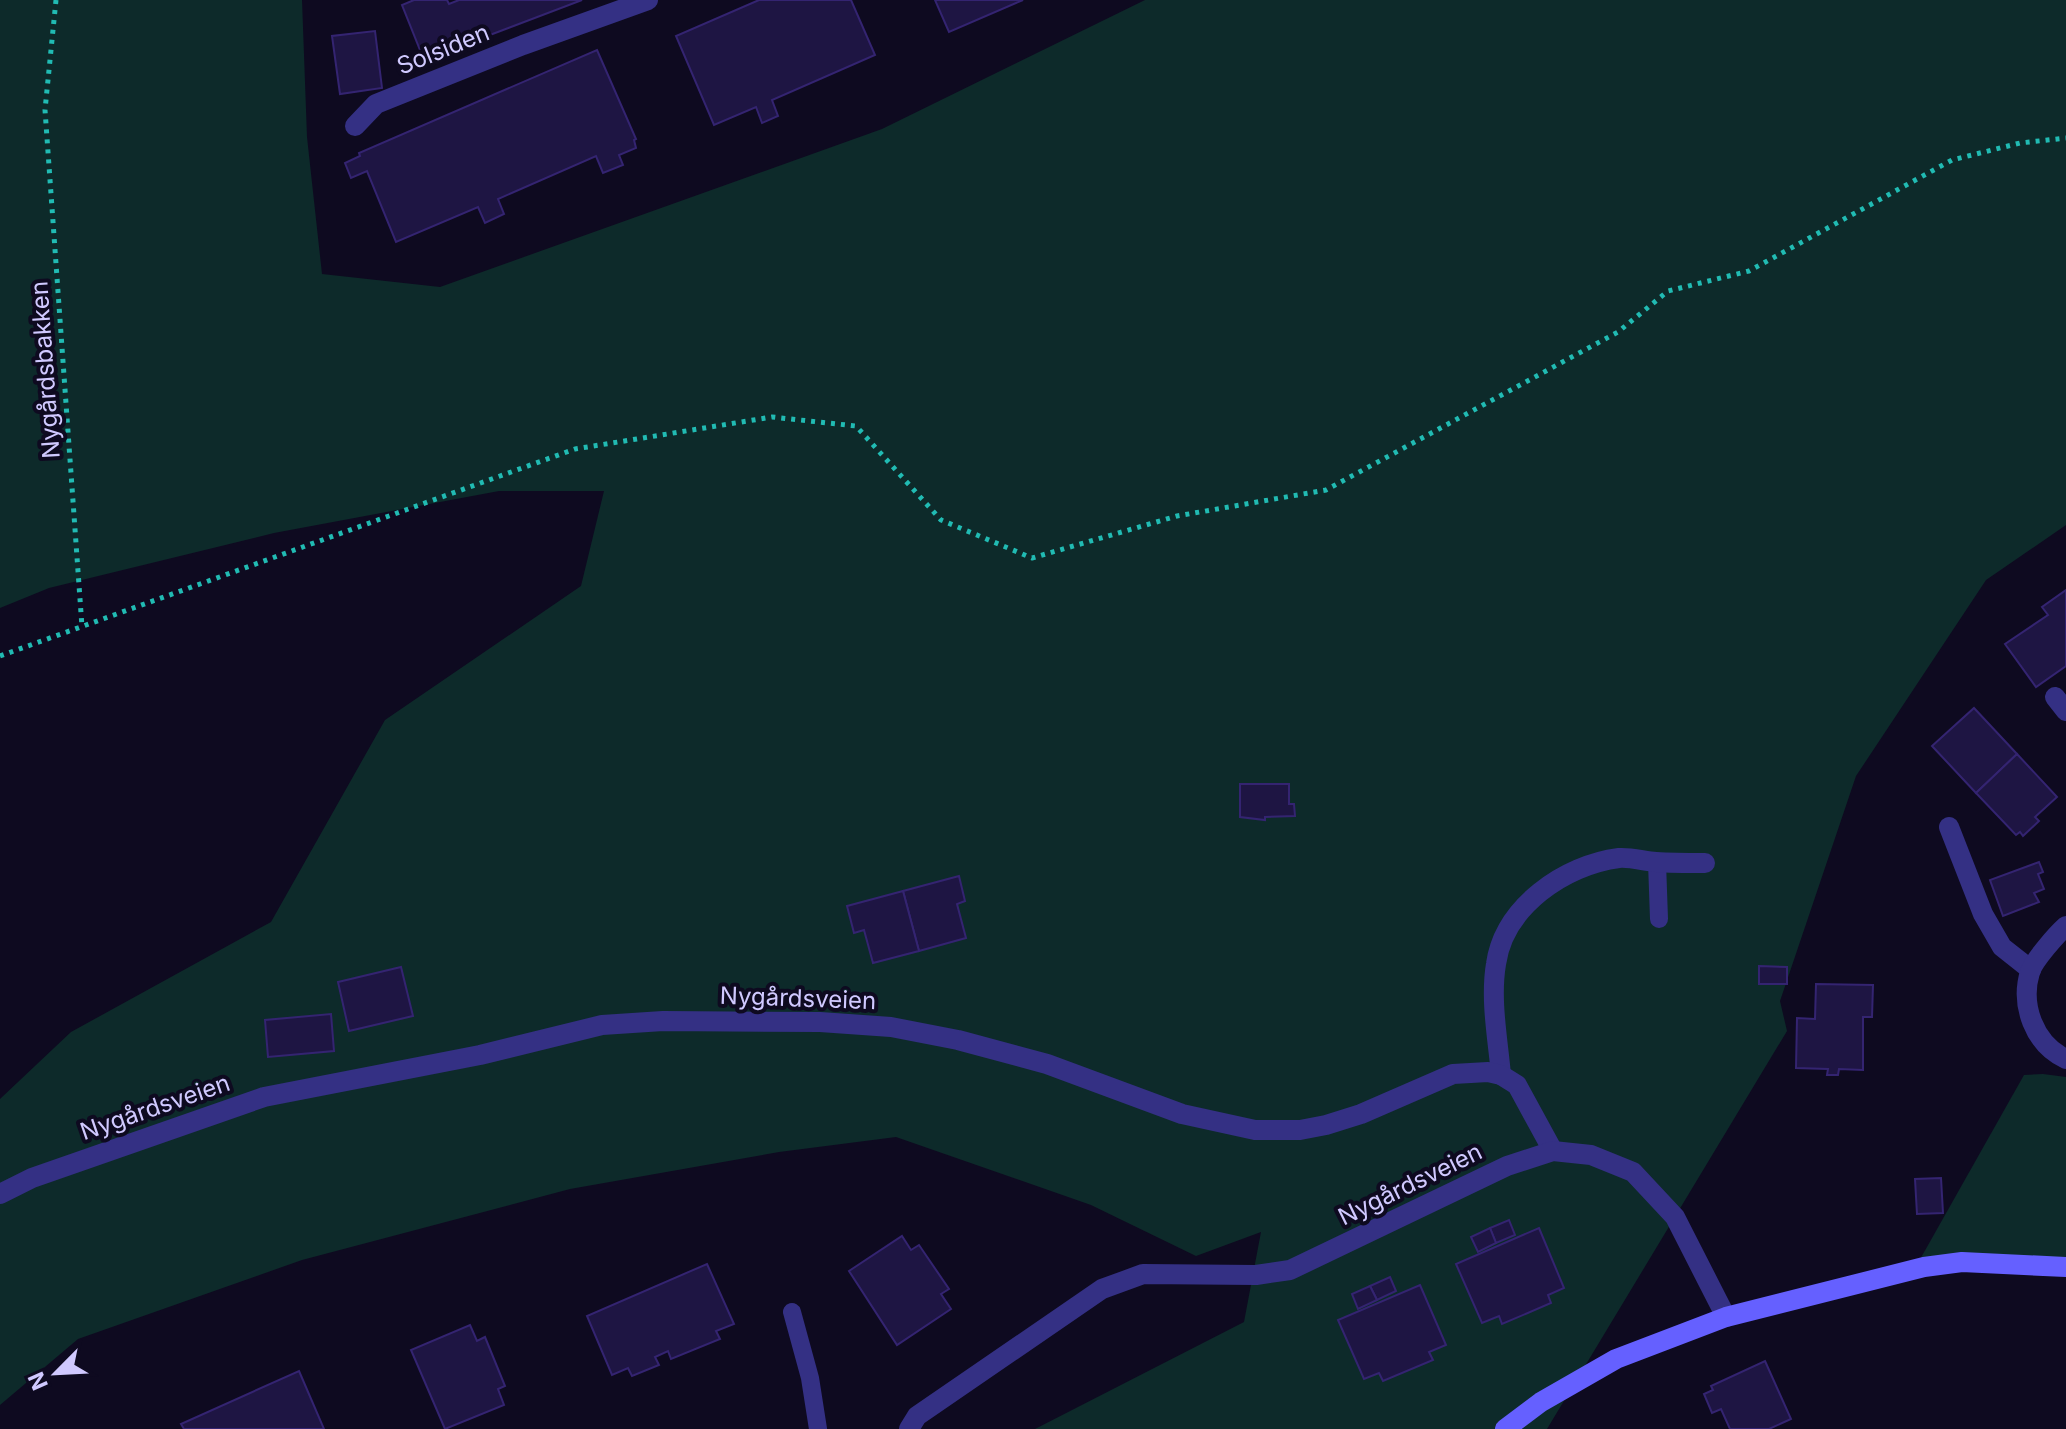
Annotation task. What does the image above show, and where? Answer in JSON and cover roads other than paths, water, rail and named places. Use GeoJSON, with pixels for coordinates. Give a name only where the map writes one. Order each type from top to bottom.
{"type":"FeatureCollection","features":[{"type":"Feature","properties":{"kind":"main road"},"geometry":{"type":"LineString","coordinates":[[1505,1429],[1541,1402],[1616,1359],[1726,1317],[1924,1267],[1962,1262],[2066,1267]]}},
{"type":"Feature","properties":{"kind":"street","name":"Solsiden"},"geometry":{"type":"LineString","coordinates":[[355,126],[376,104],[523,45],[648,0]]}},
{"type":"Feature","properties":{"kind":"street"},"geometry":{"type":"LineString","coordinates":[[1949,827],[1983,914],[2002,947],[2031,970]]}},
{"type":"Feature","properties":{"kind":"street"},"geometry":{"type":"LineString","coordinates":[[1553,1151],[1517,1085],[1501,1075],[1496,964],[1506,934],[1524,908],[1554,881],[1579,869],[1620,858],[1705,863]]}},
{"type":"Feature","properties":{"kind":"street"},"geometry":{"type":"LineString","coordinates":[[2066,926],[2031,970],[2027,1006],[2035,1032],[2066,1059]]}},
{"type":"Feature","properties":{"kind":"street","name":"Nygårdsveien"},"geometry":{"type":"LineString","coordinates":[[0,1194],[32,1178],[264,1097],[465,1058],[602,1025],[663,1021],[804,1022],[891,1027],[958,1040],[1047,1064],[1182,1114],[1255,1130],[1300,1130],[1326,1125],[1361,1114],[1453,1074],[1488,1072],[1501,1075]]}},
{"type":"Feature","properties":{"kind":"street","name":"Nygårdsveien"},"geometry":{"type":"LineString","coordinates":[[909,1429],[917,1416],[1102,1289],[1143,1274],[1256,1275],[1290,1270],[1507,1166],[1553,1151],[1591,1155],[1633,1172],[1675,1217],[1726,1317]]}},
{"type":"Feature","properties":{"kind":"lane"},"geometry":{"type":"LineString","coordinates":[[1657,862],[1659,919]]}},
{"type":"Feature","properties":{"kind":"lane"},"geometry":{"type":"LineString","coordinates":[[792,1312],[810,1378],[818,1429]]}}]}
